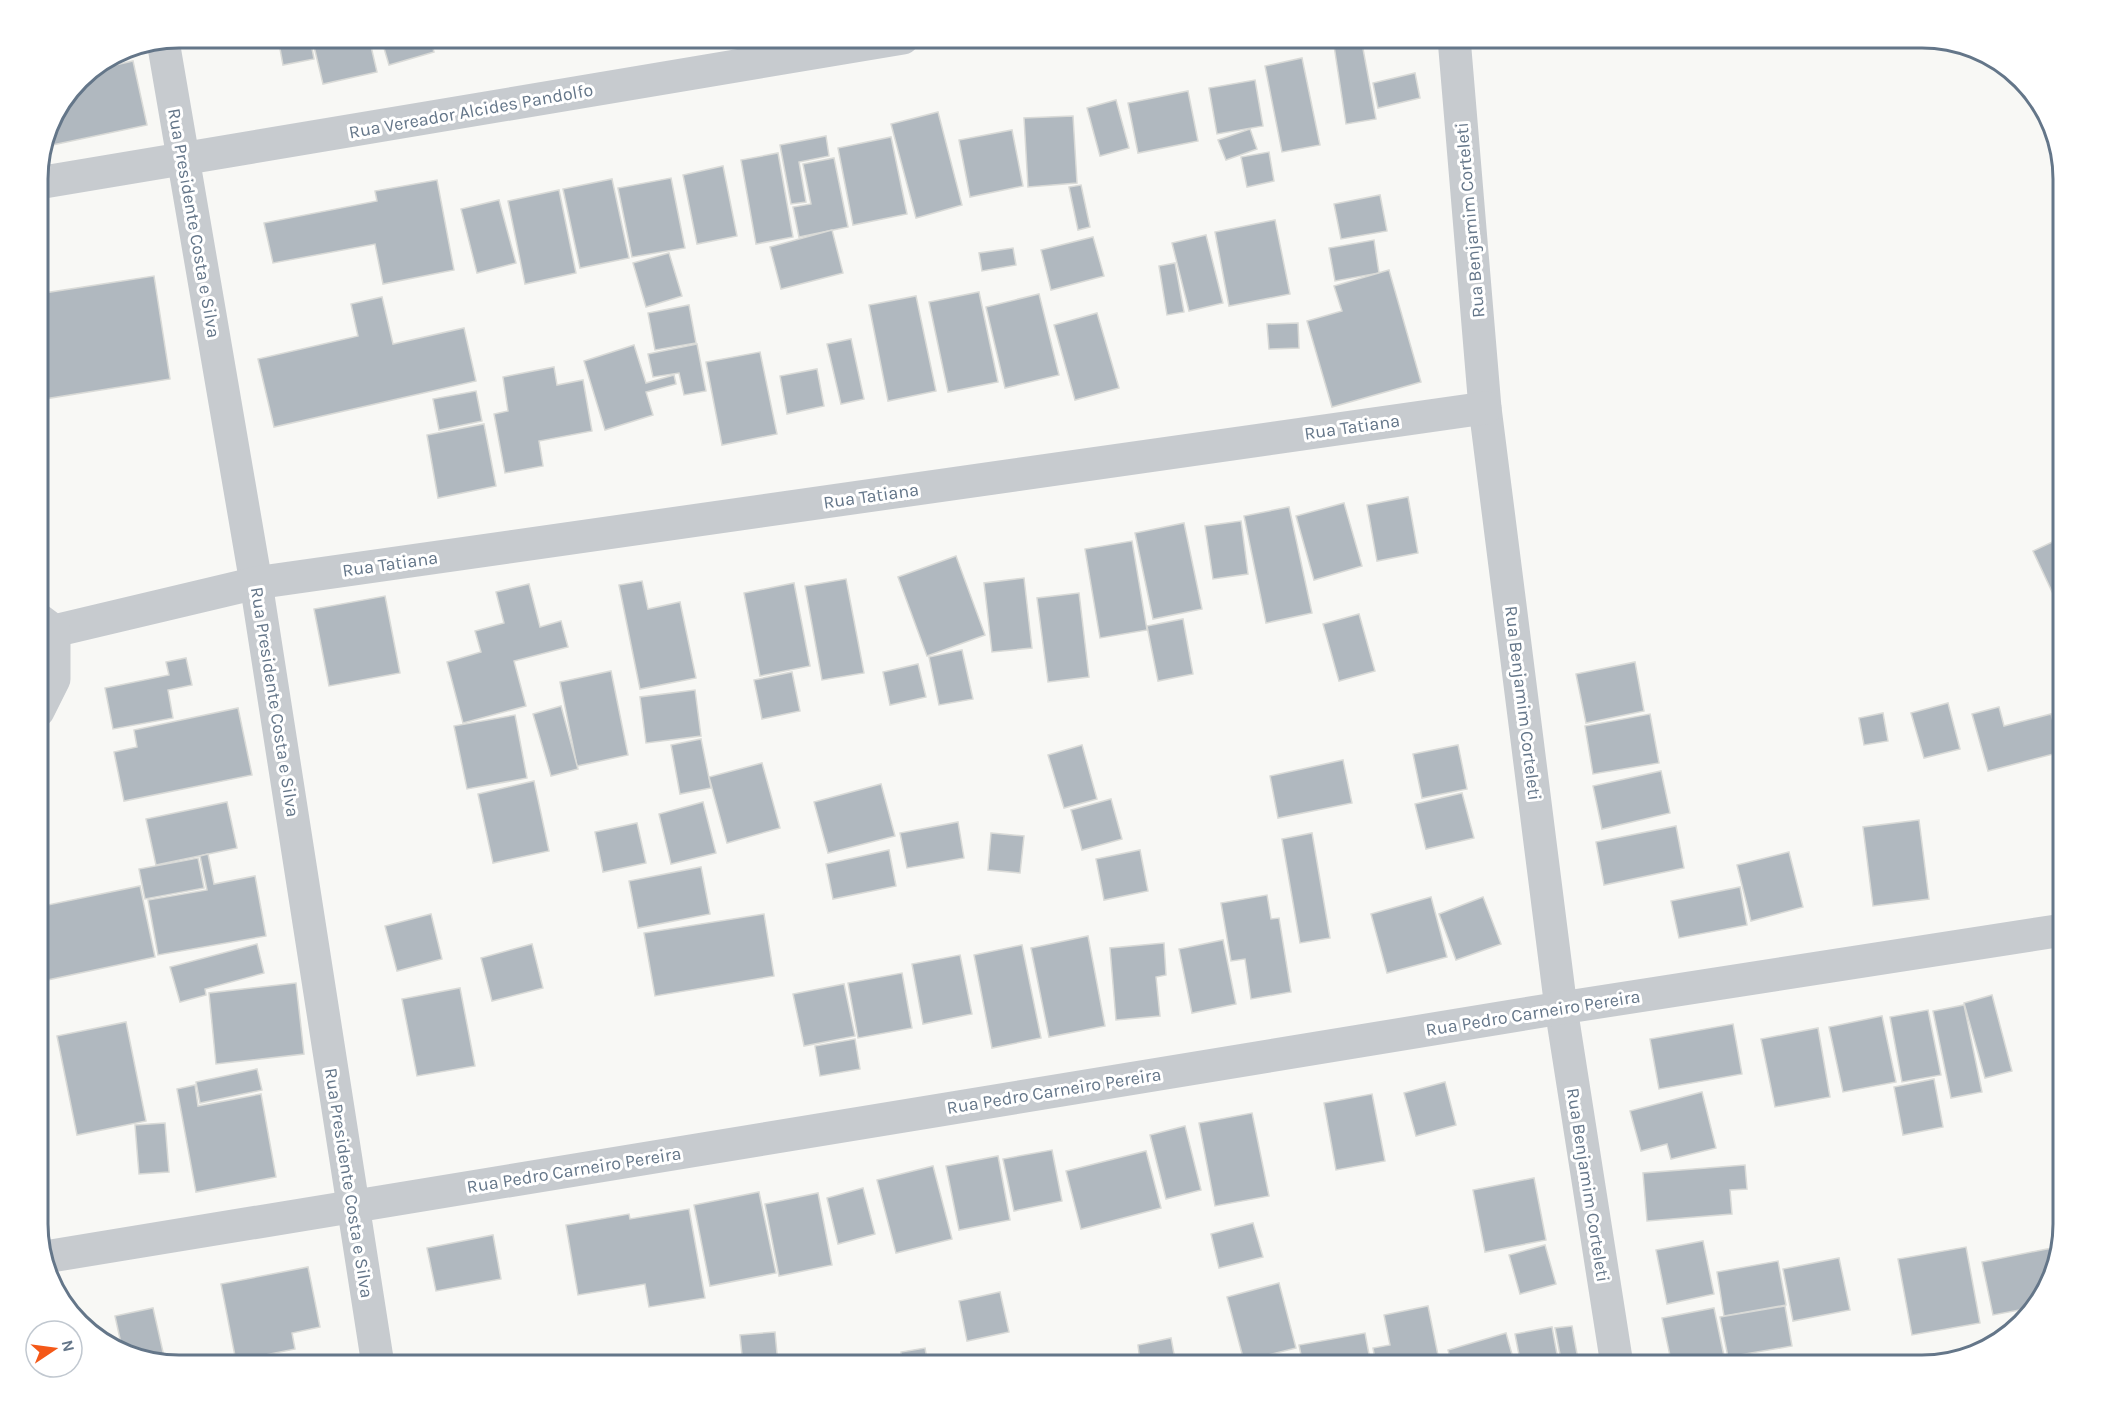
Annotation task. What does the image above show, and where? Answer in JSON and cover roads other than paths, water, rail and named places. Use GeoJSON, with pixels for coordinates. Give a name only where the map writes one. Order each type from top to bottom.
{"type":"FeatureCollection","features":[{"type":"Feature","properties":{"kind":"street","name":"Rua Vereador Alcides Pandolfo"},"geometry":{"type":"LineString","coordinates":[[48,181],[844,48]]}},
{"type":"Feature","properties":{"kind":"street","name":"Rua Benjamim Corteleti"},"geometry":{"type":"LineString","coordinates":[[1455,48],[1485,408],[1561,1008],[1615,1355]]}},
{"type":"Feature","properties":{"kind":"street","name":"Rua Presidente Costa e Silva"},"geometry":{"type":"LineString","coordinates":[[164,49],[256,584],[376,1355]]}},
{"type":"Feature","properties":{"kind":"street","name":"Rua Tatiana"},"geometry":{"type":"LineString","coordinates":[[48,625],[256,584],[1485,408]]}},
{"type":"Feature","properties":{"kind":"street"},"geometry":{"type":"LineString","coordinates":[[48,638],[54,679],[48,691]]}},
{"type":"Feature","properties":{"kind":"street","name":"Rua Pedro Carneiro Pereira"},"geometry":{"type":"LineString","coordinates":[[52,1256],[1561,1008],[2053,932]]}}]}
